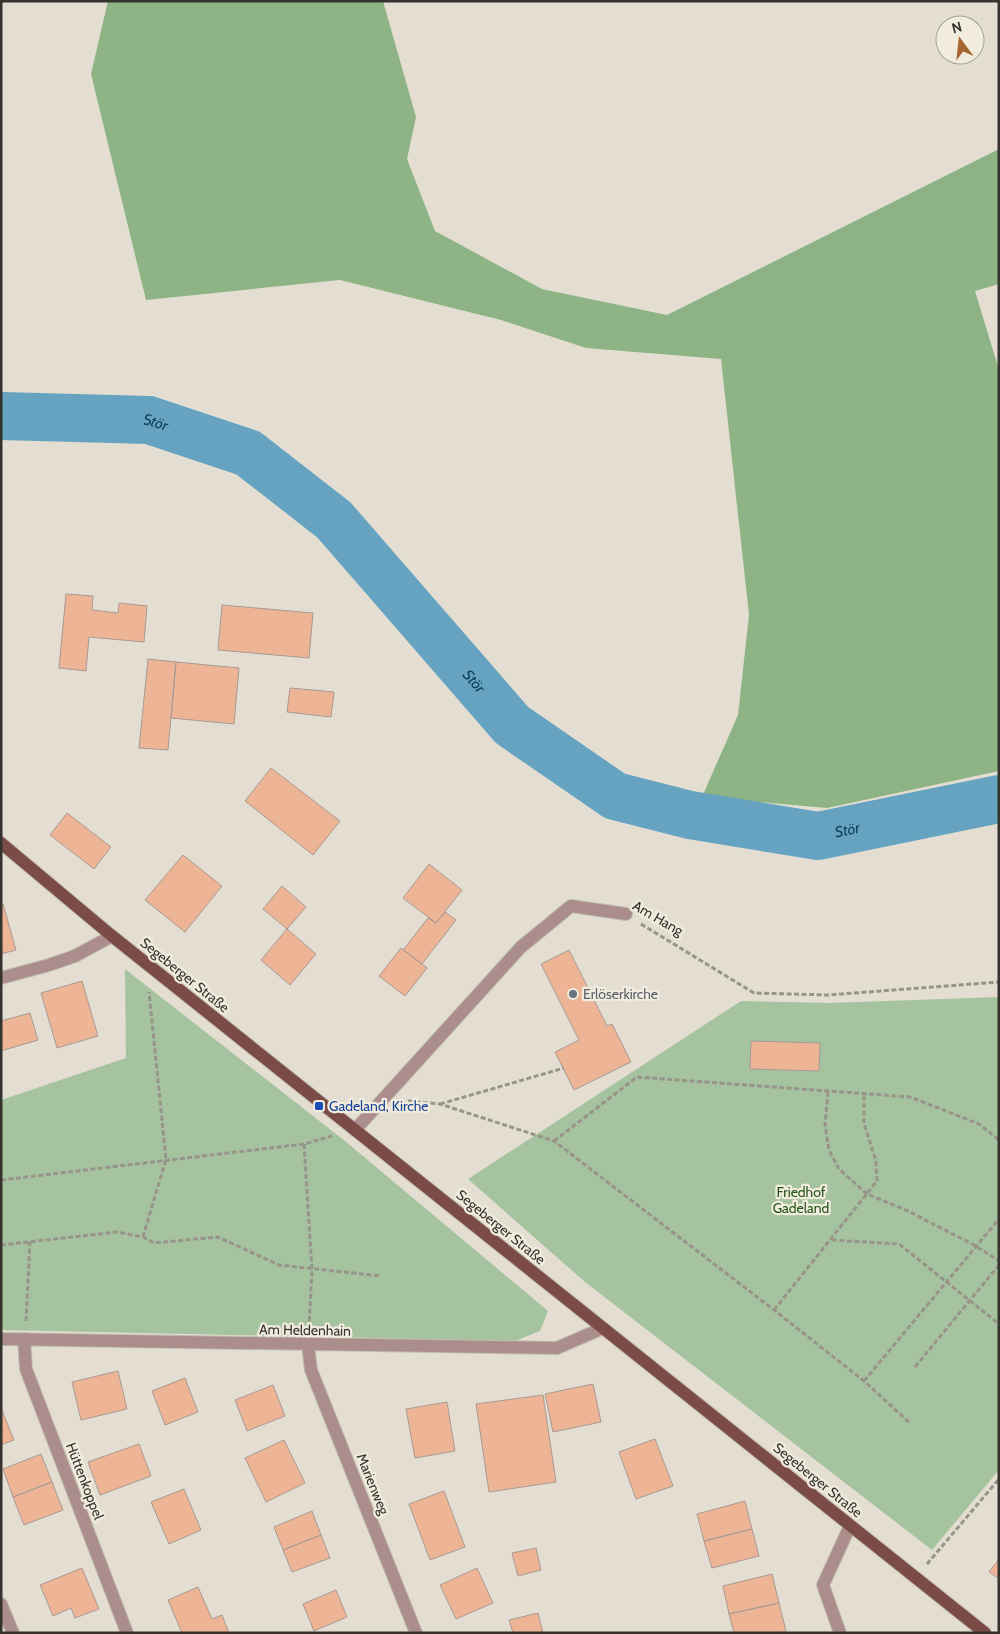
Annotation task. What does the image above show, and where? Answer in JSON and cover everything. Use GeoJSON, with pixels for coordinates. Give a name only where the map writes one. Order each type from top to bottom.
{"type":"FeatureCollection","features":[{"type":"Feature","properties":{"kind":"main road","name":"Segeberger Straße"},"geometry":{"type":"LineString","coordinates":[[1,843],[112,936],[985,1633]]}},
{"type":"Feature","properties":{"kind":"street","name":"Am Hang"},"geometry":{"type":"LineString","coordinates":[[355,1130],[521,947],[571,906],[626,914]]}},
{"type":"Feature","properties":{"kind":"street"},"geometry":{"type":"LineString","coordinates":[[1,978],[75,956],[112,936]]}},
{"type":"Feature","properties":{"kind":"street","name":"Am Heldenhain"},"geometry":{"type":"LineString","coordinates":[[1,1339],[557,1348],[603,1328]]}},
{"type":"Feature","properties":{"kind":"street","name":"Hüttenkoppel"},"geometry":{"type":"LineString","coordinates":[[24,1339],[26,1369],[127,1633]]}},
{"type":"Feature","properties":{"kind":"street","name":"Marienweg"},"geometry":{"type":"LineString","coordinates":[[308,1345],[311,1370],[416,1633]]}},
{"type":"Feature","properties":{"kind":"street"},"geometry":{"type":"LineString","coordinates":[[840,1633],[823,1584],[850,1526]]}},
{"type":"Feature","properties":{"kind":"street"},"geometry":{"type":"LineString","coordinates":[[1,1604],[13,1633]]}},
{"type":"Feature","properties":{"kind":"path","name":"Am Hang"},"geometry":{"type":"LineString","coordinates":[[626,914],[754,994],[828,995],[999,982]]}},
{"type":"Feature","properties":{"kind":"path"},"geometry":{"type":"LineString","coordinates":[[143,1237],[166,1159],[146,963]]}},
{"type":"Feature","properties":{"kind":"path"},"geometry":{"type":"LineString","coordinates":[[440,1104],[564,1068]]}},
{"type":"Feature","properties":{"kind":"path"},"geometry":{"type":"LineString","coordinates":[[554,1141],[636,1077],[910,1097],[979,1124],[999,1140]]}},
{"type":"Feature","properties":{"kind":"path"},"geometry":{"type":"LineString","coordinates":[[828,1092],[825,1125],[829,1150],[838,1168],[867,1194],[908,1211],[976,1246],[999,1261]]}},
{"type":"Feature","properties":{"kind":"path"},"geometry":{"type":"LineString","coordinates":[[774,1310],[877,1181],[876,1161],[864,1123],[864,1094]]}},
{"type":"Feature","properties":{"kind":"path"},"geometry":{"type":"LineString","coordinates":[[385,1099],[440,1104],[554,1141],[774,1310],[864,1382],[911,1424]]}},
{"type":"Feature","properties":{"kind":"path"},"geometry":{"type":"LineString","coordinates":[[1,1180],[304,1144],[355,1130]]}},
{"type":"Feature","properties":{"kind":"path"},"geometry":{"type":"LineString","coordinates":[[304,1144],[312,1270],[308,1345]]}},
{"type":"Feature","properties":{"kind":"path"},"geometry":{"type":"LineString","coordinates":[[864,1382],[999,1219]]}},
{"type":"Feature","properties":{"kind":"path"},"geometry":{"type":"LineString","coordinates":[[1,1245],[117,1232],[143,1237],[154,1243],[218,1237],[279,1265],[381,1276]]}},
{"type":"Feature","properties":{"kind":"path"},"geometry":{"type":"LineString","coordinates":[[831,1240],[899,1244],[999,1324]]}},
{"type":"Feature","properties":{"kind":"path"},"geometry":{"type":"LineString","coordinates":[[24,1339],[30,1242]]}},
{"type":"Feature","properties":{"kind":"path"},"geometry":{"type":"LineString","coordinates":[[915,1368],[999,1265]]}},
{"type":"Feature","properties":{"kind":"path"},"geometry":{"type":"LineString","coordinates":[[915,1577],[999,1480]]}},
{"type":"Feature","properties":{"kind":"green space"},"geometry":{"type":"Polygon","coordinates":[[[108,1],[383,1],[416,117],[407,159],[435,231],[542,289],[667,315],[999,149],[999,284],[975,291],[999,370],[999,771],[827,808],[702,797],[738,715],[749,615],[721,359],[586,348],[501,320],[340,280],[146,300],[91,74],[108,1]]]}},
{"type":"Feature","properties":{"kind":"green space"},"geometry":{"type":"Polygon","coordinates":[[[125,969],[345,1141],[548,1311],[540,1331],[515,1341],[1,1330],[1,1100],[126,1058],[125,969]]]}},
{"type":"Feature","properties":{"kind":"green space","name":"Friedhof Gadeland"},"geometry":{"type":"Polygon","coordinates":[[[999,997],[999,1470],[932,1550],[585,1282],[468,1179],[741,1001],[829,1003],[999,997]]]}},
{"type":"Feature","properties":{"kind":"building"},"geometry":{"type":"Polygon","coordinates":[[[66,594],[93,596],[92,610],[118,613],[119,603],[147,606],[144,642],[89,637],[86,671],[59,668],[66,594]]]}},
{"type":"Feature","properties":{"kind":"building"},"geometry":{"type":"Polygon","coordinates":[[[222,605],[313,613],[309,658],[218,650],[222,605]]]}},
{"type":"Feature","properties":{"kind":"building"},"geometry":{"type":"Polygon","coordinates":[[[148,659],[176,662],[168,750],[139,748],[148,659]]]}},
{"type":"Feature","properties":{"kind":"building"},"geometry":{"type":"Polygon","coordinates":[[[176,662],[239,668],[234,724],[171,718],[176,662]]]}},
{"type":"Feature","properties":{"kind":"building"},"geometry":{"type":"Polygon","coordinates":[[[290,688],[334,692],[331,717],[287,712],[290,688]]]}},
{"type":"Feature","properties":{"kind":"building"},"geometry":{"type":"Polygon","coordinates":[[[271,768],[340,821],[313,855],[245,801],[271,768]]]}},
{"type":"Feature","properties":{"kind":"building"},"geometry":{"type":"Polygon","coordinates":[[[67,813],[111,847],[94,869],[50,835],[67,813]]]}},
{"type":"Feature","properties":{"kind":"building"},"geometry":{"type":"Polygon","coordinates":[[[183,855],[222,886],[185,932],[145,900],[183,855]]]}},
{"type":"Feature","properties":{"kind":"building"},"geometry":{"type":"Polygon","coordinates":[[[429,864],[462,890],[436,923],[403,898],[429,864]]]}},
{"type":"Feature","properties":{"kind":"building"},"geometry":{"type":"Polygon","coordinates":[[[282,886],[306,907],[287,929],[263,909],[282,886]]]}},
{"type":"Feature","properties":{"kind":"building"},"geometry":{"type":"Polygon","coordinates":[[[3,904],[16,950],[1,954],[1,905],[3,904]]]}},
{"type":"Feature","properties":{"kind":"building"},"geometry":{"type":"Polygon","coordinates":[[[445,912],[456,920],[422,964],[403,950],[428,918],[436,923],[445,912]]]}},
{"type":"Feature","properties":{"kind":"building"},"geometry":{"type":"Polygon","coordinates":[[[287,929],[316,954],[290,985],[261,960],[287,929]]]}},
{"type":"Feature","properties":{"kind":"building"},"geometry":{"type":"Polygon","coordinates":[[[401,948],[427,968],[405,996],[379,976],[401,948]]]}},
{"type":"Feature","properties":{"kind":"building","name":"Erlöserkirche"},"geometry":{"type":"Polygon","coordinates":[[[569,950],[607,1026],[612,1024],[631,1062],[574,1090],[555,1052],[579,1040],[541,964],[569,950]]]}},
{"type":"Feature","properties":{"kind":"building"},"geometry":{"type":"Polygon","coordinates":[[[82,981],[98,1036],[57,1048],[41,993],[82,981]]]}},
{"type":"Feature","properties":{"kind":"building"},"geometry":{"type":"Polygon","coordinates":[[[30,1013],[38,1040],[1,1051],[1,1021],[30,1013]]]}},
{"type":"Feature","properties":{"kind":"building"},"geometry":{"type":"Polygon","coordinates":[[[751,1041],[820,1043],[819,1071],[750,1069],[751,1041]]]}},
{"type":"Feature","properties":{"kind":"building"},"geometry":{"type":"Polygon","coordinates":[[[118,1371],[127,1409],[81,1420],[72,1382],[118,1371]]]}},
{"type":"Feature","properties":{"kind":"building"},"geometry":{"type":"Polygon","coordinates":[[[185,1378],[198,1412],[165,1425],[152,1391],[185,1378]]]}},
{"type":"Feature","properties":{"kind":"building"},"geometry":{"type":"Polygon","coordinates":[[[593,1384],[601,1422],[553,1432],[545,1394],[593,1384]]]}},
{"type":"Feature","properties":{"kind":"building"},"geometry":{"type":"Polygon","coordinates":[[[273,1385],[285,1416],[247,1431],[235,1400],[273,1385]]]}},
{"type":"Feature","properties":{"kind":"building"},"geometry":{"type":"Polygon","coordinates":[[[543,1395],[556,1482],[489,1492],[476,1404],[543,1395]]]}},
{"type":"Feature","properties":{"kind":"building"},"geometry":{"type":"Polygon","coordinates":[[[447,1402],[455,1451],[415,1458],[406,1409],[447,1402]]]}},
{"type":"Feature","properties":{"kind":"building"},"geometry":{"type":"Polygon","coordinates":[[[1,1408],[14,1440],[1,1445],[1,1408]]]}},
{"type":"Feature","properties":{"kind":"building"},"geometry":{"type":"Polygon","coordinates":[[[655,1439],[673,1486],[636,1499],[619,1452],[655,1439]]]}},
{"type":"Feature","properties":{"kind":"building"},"geometry":{"type":"Polygon","coordinates":[[[284,1440],[305,1483],[266,1502],[245,1458],[284,1440]]]}},
{"type":"Feature","properties":{"kind":"building"},"geometry":{"type":"Polygon","coordinates":[[[139,1444],[151,1476],[100,1495],[88,1462],[139,1444]]]}},
{"type":"Feature","properties":{"kind":"building"},"geometry":{"type":"Polygon","coordinates":[[[41,1454],[52,1482],[13,1497],[3,1469],[41,1454]]]}},
{"type":"Feature","properties":{"kind":"building"},"geometry":{"type":"Polygon","coordinates":[[[52,1482],[63,1510],[24,1525],[13,1497],[52,1482]]]}},
{"type":"Feature","properties":{"kind":"building"},"geometry":{"type":"Polygon","coordinates":[[[184,1489],[201,1530],[169,1544],[151,1502],[184,1489]]]}},
{"type":"Feature","properties":{"kind":"building"},"geometry":{"type":"Polygon","coordinates":[[[444,1491],[465,1547],[430,1560],[409,1504],[444,1491]]]}},
{"type":"Feature","properties":{"kind":"building"},"geometry":{"type":"Polygon","coordinates":[[[745,1501],[752,1529],[704,1541],[697,1514],[745,1501]]]}},
{"type":"Feature","properties":{"kind":"building"},"geometry":{"type":"Polygon","coordinates":[[[312,1511],[321,1535],[283,1550],[274,1527],[312,1511]]]}},
{"type":"Feature","properties":{"kind":"building"},"geometry":{"type":"Polygon","coordinates":[[[752,1529],[759,1556],[712,1568],[704,1541],[752,1529]]]}},
{"type":"Feature","properties":{"kind":"building"},"geometry":{"type":"Polygon","coordinates":[[[321,1535],[330,1558],[292,1572],[283,1550],[321,1535]]]}},
{"type":"Feature","properties":{"kind":"building"},"geometry":{"type":"Polygon","coordinates":[[[536,1548],[541,1570],[518,1576],[512,1553],[536,1548]]]}},
{"type":"Feature","properties":{"kind":"building"},"geometry":{"type":"Polygon","coordinates":[[[999,1559],[999,1579],[989,1572],[999,1559]]]}},
{"type":"Feature","properties":{"kind":"building"},"geometry":{"type":"Polygon","coordinates":[[[82,1568],[99,1609],[75,1618],[71,1608],[53,1616],[40,1585],[82,1568]]]}},
{"type":"Feature","properties":{"kind":"building"},"geometry":{"type":"Polygon","coordinates":[[[477,1568],[493,1603],[456,1619],[440,1585],[477,1568]]]}},
{"type":"Feature","properties":{"kind":"building"},"geometry":{"type":"Polygon","coordinates":[[[772,1574],[779,1603],[729,1614],[723,1586],[772,1574]]]}},
{"type":"Feature","properties":{"kind":"building"},"geometry":{"type":"Polygon","coordinates":[[[198,1587],[212,1619],[222,1615],[229,1633],[182,1633],[168,1600],[198,1587]]]}},
{"type":"Feature","properties":{"kind":"building"},"geometry":{"type":"Polygon","coordinates":[[[336,1590],[347,1617],[314,1631],[303,1604],[336,1590]]]}},
{"type":"Feature","properties":{"kind":"building"},"geometry":{"type":"Polygon","coordinates":[[[779,1603],[786,1631],[778,1633],[734,1633],[729,1614],[779,1603]]]}},
{"type":"Feature","properties":{"kind":"building"},"geometry":{"type":"Polygon","coordinates":[[[538,1613],[543,1633],[513,1633],[509,1620],[538,1613]]]}},
{"type":"Feature","properties":{"kind":"waterway","name":"Stör"},"geometry":{"type":"LineString","coordinates":[[1,416],[149,420],[248,453],[334,520],[512,725],[615,796],[690,815],[818,836],[999,799]]}},
{"type":"Feature","properties":{"kind":"place","name":"Erlöserkirche"},"geometry":{"type":"Point","coordinates":[573,994]}},
{"type":"Feature","properties":{"kind":"place","name":"Gadeland, Kirche"},"geometry":{"type":"Point","coordinates":[319,1106]}}]}
